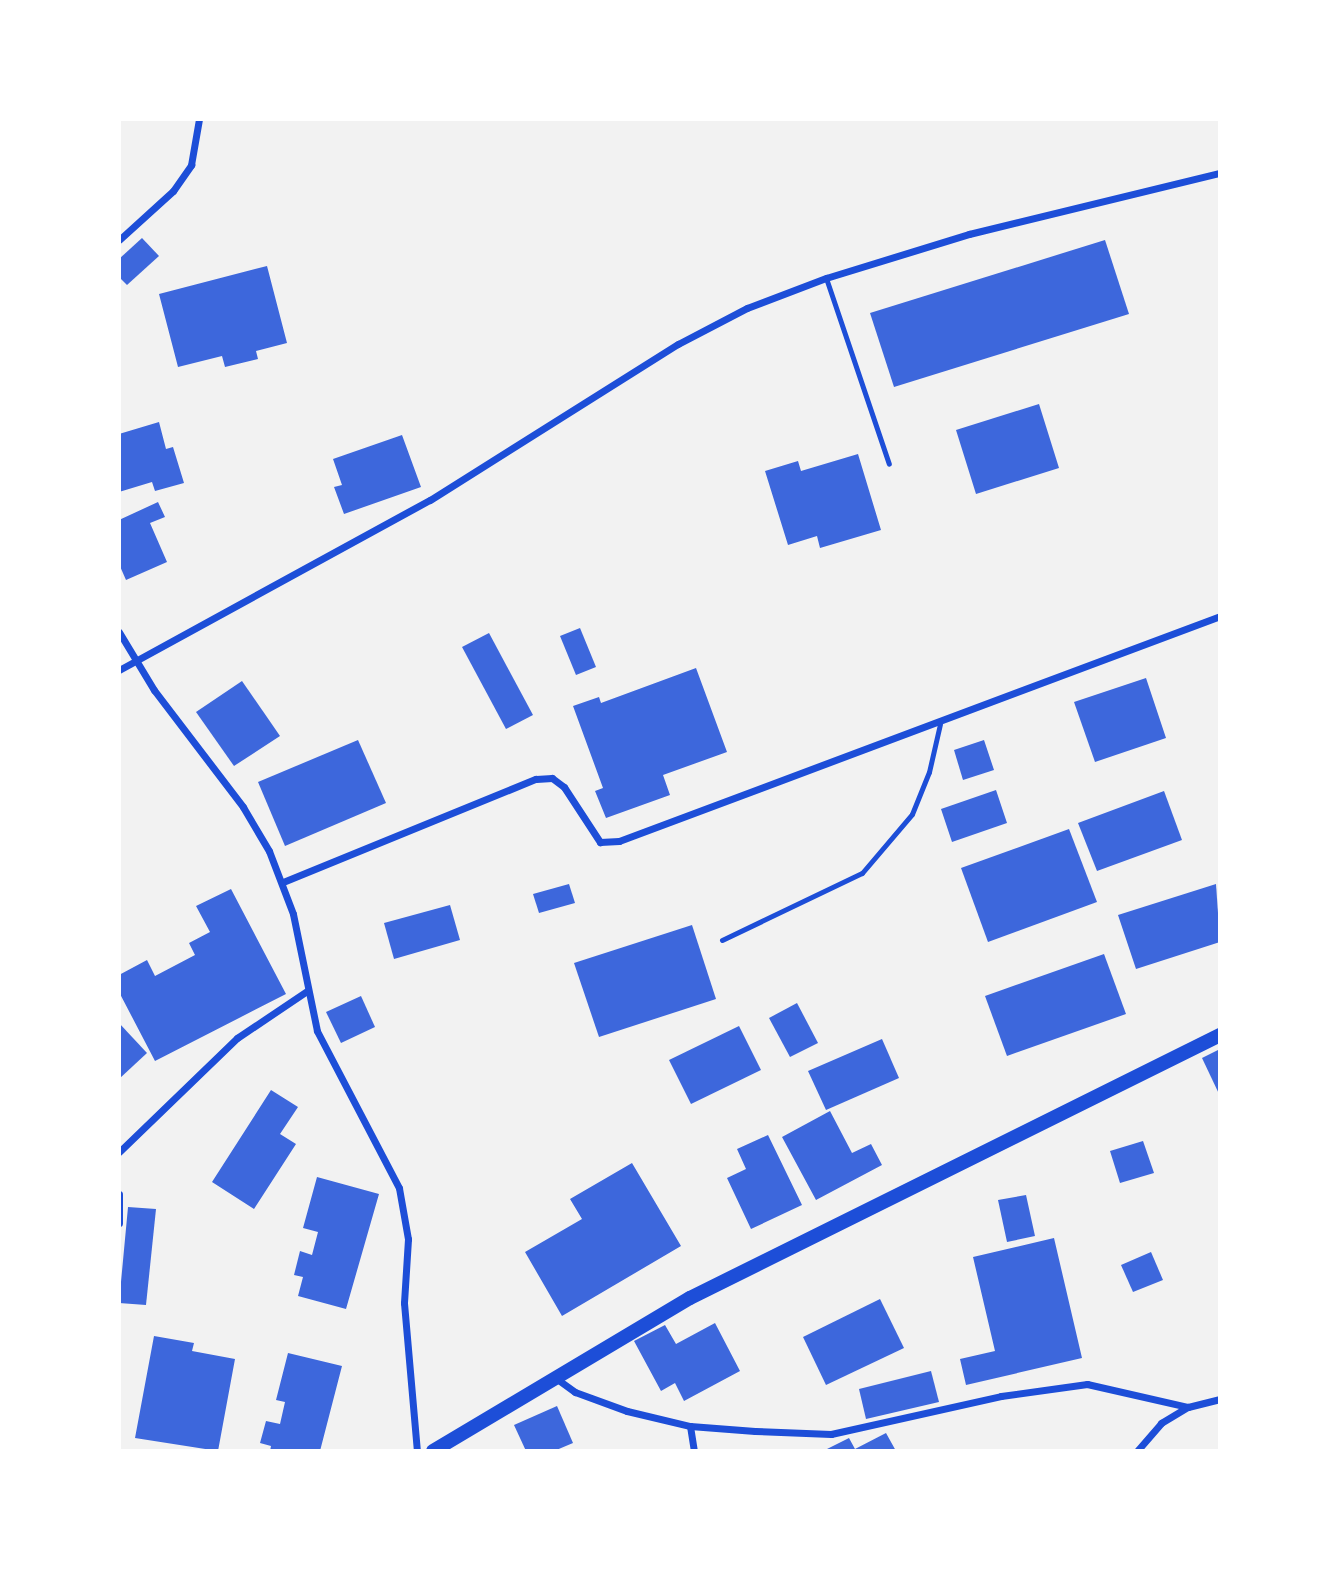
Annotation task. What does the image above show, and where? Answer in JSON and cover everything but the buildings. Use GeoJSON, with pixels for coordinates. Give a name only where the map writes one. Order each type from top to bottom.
{"type":"FeatureCollection","features":[{"type":"Feature","properties":{"kind":"main road"},"geometry":{"type":"LineString","coordinates":[[433,1451],[690,1298],[1220,1035]]}},
{"type":"Feature","properties":{"kind":"street"},"geometry":{"type":"LineString","coordinates":[[119,240],[173,191],[191,165],[199,119]]}},
{"type":"Feature","properties":{"kind":"street"},"geometry":{"type":"LineString","coordinates":[[119,670],[134,659],[430,500],[678,344],[747,308],[827,278],[969,234],[1220,173]]}},
{"type":"Feature","properties":{"kind":"street"},"geometry":{"type":"LineString","coordinates":[[282,882],[536,779],[552,778],[565,787],[600,842],[619,841],[940,724],[1220,616]]}},
{"type":"Feature","properties":{"kind":"street"},"geometry":{"type":"LineString","coordinates":[[119,632],[134,659],[243,807],[282,882],[317,1031],[399,1188],[405,1212],[404,1303],[417,1451]]}},
{"type":"Feature","properties":{"kind":"street"},"geometry":{"type":"LineString","coordinates":[[119,1152],[237,1038],[307,991]]}},
{"type":"Feature","properties":{"kind":"street"},"geometry":{"type":"LineString","coordinates":[[119,1194],[119,1223]]}},
{"type":"Feature","properties":{"kind":"street"},"geometry":{"type":"LineString","coordinates":[[557,1379],[601,1401],[690,1426],[831,1434],[1001,1396],[1087,1384],[1188,1407]]}},
{"type":"Feature","properties":{"kind":"street"},"geometry":{"type":"LineString","coordinates":[[1137,1451],[1161,1423],[1188,1407],[1220,1399]]}},
{"type":"Feature","properties":{"kind":"street"},"geometry":{"type":"LineString","coordinates":[[690,1426],[694,1451]]}},
{"type":"Feature","properties":{"kind":"lane"},"geometry":{"type":"LineString","coordinates":[[827,278],[888,464]]}},
{"type":"Feature","properties":{"kind":"lane"},"geometry":{"type":"LineString","coordinates":[[722,940],[862,873],[912,814],[929,772],[940,724]]}}]}
